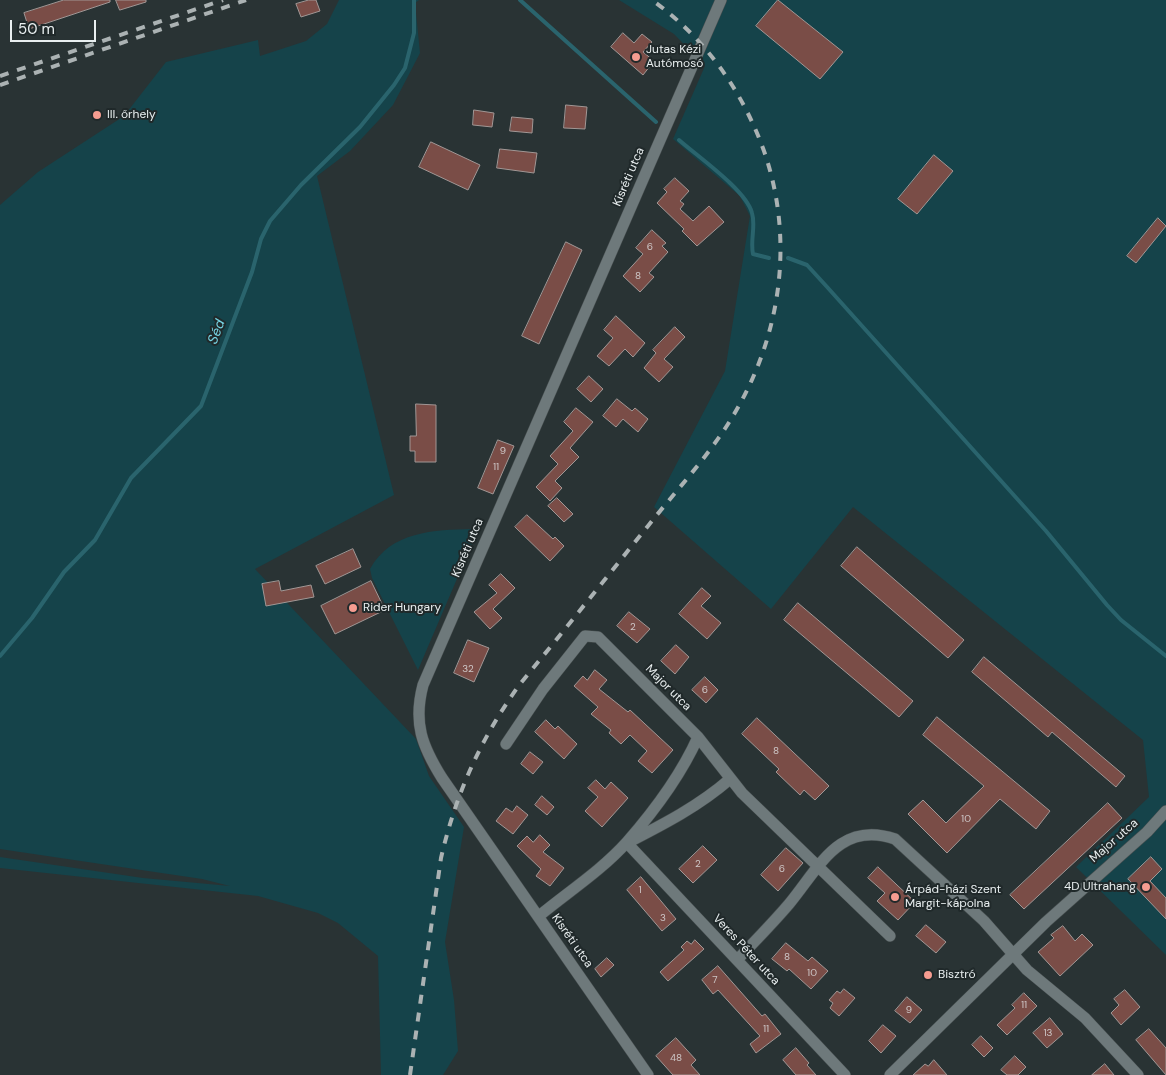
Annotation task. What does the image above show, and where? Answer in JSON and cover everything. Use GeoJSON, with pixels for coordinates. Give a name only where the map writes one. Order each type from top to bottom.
{"type":"FeatureCollection","features":[{"type":"Feature","properties":{"kind":"street","name":"Kisréti utca"},"geometry":{"type":"LineString","coordinates":[[648,1075],[431,761],[420,734],[419,699],[423,685],[721,0]]}},
{"type":"Feature","properties":{"kind":"street","name":"Major utca"},"geometry":{"type":"LineString","coordinates":[[506,744],[543,689],[585,636],[598,637],[698,737],[716,757],[730,779],[890,936]]}},
{"type":"Feature","properties":{"kind":"street"},"geometry":{"type":"LineString","coordinates":[[538,916],[598,869],[626,843],[685,766],[698,737]]}},
{"type":"Feature","properties":{"kind":"street"},"geometry":{"type":"LineString","coordinates":[[626,843],[689,811],[730,779]]}},
{"type":"Feature","properties":{"kind":"street","name":"Major utca"},"geometry":{"type":"LineString","coordinates":[[890,1075],[1046,922],[1147,832],[1166,811]]}},
{"type":"Feature","properties":{"kind":"street"},"geometry":{"type":"LineString","coordinates":[[737,960],[789,904],[832,850],[846,841],[864,834],[879,833],[895,839],[984,921],[1015,954],[1027,970],[1085,1018],[1138,1075]]}},
{"type":"Feature","properties":{"kind":"street","name":"Veres Péter utca"},"geometry":{"type":"LineString","coordinates":[[626,843],[845,1075]]}},
{"type":"Feature","properties":{"kind":"shaded area"},"geometry":{"type":"Polygon","coordinates":[[[339,0],[419,0],[415,3],[420,53],[393,105],[350,151],[317,176],[394,495],[255,569],[416,739],[429,776],[464,827],[445,942],[454,1000],[458,1051],[443,1075],[381,1075],[378,956],[338,923],[318,913],[258,896],[0,868],[0,857],[143,878],[230,886],[202,879],[0,849],[0,205],[38,172],[124,116],[166,62],[258,40],[260,56],[306,41],[327,24],[339,0]]]}},
{"type":"Feature","properties":{"kind":"shaded area"},"geometry":{"type":"Polygon","coordinates":[[[619,0],[1166,0],[1166,955],[1076,867],[1149,797],[1143,740],[853,507],[771,609],[654,507],[725,371],[750,216],[740,196],[673,139],[705,66],[674,34],[619,0]]]}},
{"type":"Feature","properties":{"kind":"shaded area"},"geometry":{"type":"Polygon","coordinates":[[[472,529],[477,532],[418,670],[372,578],[370,569],[379,556],[401,540],[429,532],[472,529]]]}},
{"type":"Feature","properties":{"kind":"building"},"geometry":{"type":"Polygon","coordinates":[[[64,0],[110,0],[110,2],[29,29],[24,13],[64,0]]]}},
{"type":"Feature","properties":{"kind":"building"},"geometry":{"type":"Polygon","coordinates":[[[116,0],[146,0],[146,2],[120,10],[116,0]]]}},
{"type":"Feature","properties":{"kind":"building"},"geometry":{"type":"Polygon","coordinates":[[[316,0],[320,11],[301,17],[296,4],[316,0]]]}},
{"type":"Feature","properties":{"kind":"building"},"geometry":{"type":"Polygon","coordinates":[[[778,0],[843,52],[820,79],[756,26],[778,0]]]}},
{"type":"Feature","properties":{"kind":"building","name":"Jutas Kézi Autómosó"},"geometry":{"type":"Polygon","coordinates":[[[623,33],[634,43],[642,34],[652,42],[643,52],[654,61],[643,75],[611,47],[623,33]]]}},
{"type":"Feature","properties":{"kind":"building"},"geometry":{"type":"Polygon","coordinates":[[[566,105],[587,107],[585,129],[564,128],[566,105]]]}},
{"type":"Feature","properties":{"kind":"building"},"geometry":{"type":"Polygon","coordinates":[[[474,110],[494,113],[492,127],[473,125],[474,110]]]}},
{"type":"Feature","properties":{"kind":"building"},"geometry":{"type":"Polygon","coordinates":[[[512,117],[533,119],[532,133],[510,131],[512,117]]]}},
{"type":"Feature","properties":{"kind":"building"},"geometry":{"type":"Polygon","coordinates":[[[431,142],[480,165],[468,190],[419,167],[431,142]]]}},
{"type":"Feature","properties":{"kind":"building"},"geometry":{"type":"Polygon","coordinates":[[[500,149],[537,153],[534,173],[497,168],[500,149]]]}},
{"type":"Feature","properties":{"kind":"building"},"geometry":{"type":"Polygon","coordinates":[[[934,155],[953,171],[917,214],[898,199],[934,155]]]}},
{"type":"Feature","properties":{"kind":"building"},"geometry":{"type":"Polygon","coordinates":[[[675,178],[689,191],[680,201],[684,204],[680,209],[693,221],[709,206],[724,222],[697,246],[682,231],[684,229],[657,203],[667,192],[664,189],[675,178]]]}},
{"type":"Feature","properties":{"kind":"building"},"geometry":{"type":"Polygon","coordinates":[[[1158,218],[1166,226],[1136,263],[1127,256],[1158,218]]]}},
{"type":"Feature","properties":{"kind":"building"},"geometry":{"type":"Polygon","coordinates":[[[652,230],[666,243],[662,246],[668,252],[649,273],[654,277],[640,292],[623,276],[643,254],[636,248],[652,230]]]}},
{"type":"Feature","properties":{"kind":"building"},"geometry":{"type":"Polygon","coordinates":[[[566,242],[582,250],[539,344],[522,336],[566,242]]]}},
{"type":"Feature","properties":{"kind":"building"},"geometry":{"type":"Polygon","coordinates":[[[616,316],[645,343],[633,357],[625,349],[609,366],[597,356],[613,338],[604,330],[616,316]]]}},
{"type":"Feature","properties":{"kind":"building"},"geometry":{"type":"Polygon","coordinates":[[[675,327],[685,337],[664,359],[673,367],[659,382],[644,368],[656,353],[653,350],[675,327]]]}},
{"type":"Feature","properties":{"kind":"building"},"geometry":{"type":"Polygon","coordinates":[[[589,376],[603,389],[591,402],[577,389],[589,376]]]}},
{"type":"Feature","properties":{"kind":"building"},"geometry":{"type":"Polygon","coordinates":[[[617,399],[632,411],[635,408],[648,419],[638,432],[623,419],[616,427],[603,416],[617,399]]]}},
{"type":"Feature","properties":{"kind":"building"},"geometry":{"type":"Polygon","coordinates":[[[416,404],[436,405],[436,462],[415,462],[415,451],[410,451],[410,436],[416,436],[416,404]]]}},
{"type":"Feature","properties":{"kind":"building"},"geometry":{"type":"Polygon","coordinates":[[[576,408],[593,422],[570,448],[579,457],[555,481],[562,488],[550,501],[536,487],[558,464],[550,456],[573,431],[564,422],[576,408]]]}},
{"type":"Feature","properties":{"kind":"building"},"geometry":{"type":"Polygon","coordinates":[[[498,440],[514,446],[493,494],[478,488],[498,440]]]}},
{"type":"Feature","properties":{"kind":"building"},"geometry":{"type":"Polygon","coordinates":[[[557,498],[573,514],[564,522],[548,506],[557,498]]]}},
{"type":"Feature","properties":{"kind":"building"},"geometry":{"type":"Polygon","coordinates":[[[527,515],[553,539],[555,537],[564,546],[550,561],[515,527],[527,515]]]}},
{"type":"Feature","properties":{"kind":"building"},"geometry":{"type":"Polygon","coordinates":[[[857,547],[964,640],[948,658],[841,566],[857,547]]]}},
{"type":"Feature","properties":{"kind":"building"},"geometry":{"type":"Polygon","coordinates":[[[353,549],[361,567],[325,584],[316,566],[353,549]]]}},
{"type":"Feature","properties":{"kind":"building"},"geometry":{"type":"Polygon","coordinates":[[[501,574],[515,588],[493,609],[502,618],[490,629],[474,612],[497,593],[489,585],[501,574]]]}},
{"type":"Feature","properties":{"kind":"building"},"geometry":{"type":"Polygon","coordinates":[[[279,581],[281,591],[311,585],[314,597],[266,606],[262,584],[279,581]]]}},
{"type":"Feature","properties":{"kind":"building","name":"Rider Hungary"},"geometry":{"type":"Polygon","coordinates":[[[371,581],[385,610],[335,634],[321,606],[371,581]]]}},
{"type":"Feature","properties":{"kind":"building"},"geometry":{"type":"Polygon","coordinates":[[[702,588],[711,596],[701,606],[721,623],[707,639],[679,614],[702,588]]]}},
{"type":"Feature","properties":{"kind":"building"},"geometry":{"type":"Polygon","coordinates":[[[798,603],[913,701],[899,717],[784,620],[798,603]]]}},
{"type":"Feature","properties":{"kind":"building"},"geometry":{"type":"Polygon","coordinates":[[[629,612],[650,629],[637,643],[617,626],[629,612]]]}},
{"type":"Feature","properties":{"kind":"building"},"geometry":{"type":"Polygon","coordinates":[[[468,640],[489,648],[474,682],[454,673],[468,640]]]}},
{"type":"Feature","properties":{"kind":"building"},"geometry":{"type":"Polygon","coordinates":[[[676,645],[689,657],[675,674],[661,661],[676,645]]]}},
{"type":"Feature","properties":{"kind":"building"},"geometry":{"type":"Polygon","coordinates":[[[984,657],[1125,776],[1116,787],[1052,732],[1048,737],[972,672],[984,657]]]}},
{"type":"Feature","properties":{"kind":"building"},"geometry":{"type":"Polygon","coordinates":[[[595,670],[607,680],[599,689],[628,712],[630,710],[673,750],[652,773],[638,761],[647,751],[630,735],[621,744],[609,733],[611,730],[591,714],[598,707],[574,686],[583,676],[587,680],[595,670]]]}},
{"type":"Feature","properties":{"kind":"building"},"geometry":{"type":"Polygon","coordinates":[[[705,677],[718,690],[706,703],[692,690],[705,677]]]}},
{"type":"Feature","properties":{"kind":"building"},"geometry":{"type":"Polygon","coordinates":[[[937,717],[1050,811],[1036,829],[1000,799],[947,853],[908,814],[923,800],[946,823],[984,786],[923,735],[937,717]]]}},
{"type":"Feature","properties":{"kind":"building"},"geometry":{"type":"Polygon","coordinates":[[[757,718],[829,786],[815,800],[804,790],[800,795],[776,772],[779,769],[742,734],[757,718]]]}},
{"type":"Feature","properties":{"kind":"building"},"geometry":{"type":"Polygon","coordinates":[[[546,720],[555,729],[558,726],[577,744],[564,759],[535,732],[546,720]]]}},
{"type":"Feature","properties":{"kind":"building"},"geometry":{"type":"Polygon","coordinates":[[[530,752],[543,762],[533,774],[521,764],[530,752]]]}},
{"type":"Feature","properties":{"kind":"building"},"geometry":{"type":"Polygon","coordinates":[[[596,780],[605,789],[611,782],[628,798],[602,827],[585,811],[598,797],[588,788],[596,780]]]}},
{"type":"Feature","properties":{"kind":"building"},"geometry":{"type":"Polygon","coordinates":[[[542,796],[554,807],[547,815],[535,805],[542,796]]]}},
{"type":"Feature","properties":{"kind":"building"},"geometry":{"type":"Polygon","coordinates":[[[1108,803],[1122,818],[1024,909],[1010,895],[1108,803]]]}},
{"type":"Feature","properties":{"kind":"building"},"geometry":{"type":"Polygon","coordinates":[[[517,806],[528,815],[513,834],[496,821],[506,808],[512,812],[517,806]]]}},
{"type":"Feature","properties":{"kind":"building"},"geometry":{"type":"Polygon","coordinates":[[[540,835],[550,845],[543,852],[564,868],[550,886],[536,876],[541,869],[517,846],[527,836],[533,842],[540,835]]]}},
{"type":"Feature","properties":{"kind":"building"},"geometry":{"type":"Polygon","coordinates":[[[703,846],[717,860],[693,883],[679,869],[703,846]]]}},
{"type":"Feature","properties":{"kind":"building"},"geometry":{"type":"Polygon","coordinates":[[[786,848],[803,863],[778,891],[761,875],[786,848]]]}},
{"type":"Feature","properties":{"kind":"building","name":"4D Ultrahang"},"geometry":{"type":"Polygon","coordinates":[[[1151,857],[1162,869],[1150,881],[1166,898],[1166,919],[1128,879],[1151,857]]]}},
{"type":"Feature","properties":{"kind":"building","name":"Árpád-házi Szent Margit-kápolna"},"geometry":{"type":"Polygon","coordinates":[[[878,867],[915,902],[898,920],[877,901],[885,893],[868,878],[878,867]]]}},
{"type":"Feature","properties":{"kind":"building"},"geometry":{"type":"Polygon","coordinates":[[[641,877],[676,919],[662,931],[627,890],[641,877]]]}},
{"type":"Feature","properties":{"kind":"building"},"geometry":{"type":"Polygon","coordinates":[[[926,925],[946,942],[936,953],[916,936],[926,925]]]}},
{"type":"Feature","properties":{"kind":"building"},"geometry":{"type":"Polygon","coordinates":[[[1063,926],[1075,941],[1082,934],[1093,945],[1060,976],[1038,952],[1054,938],[1051,935],[1063,926]]]}},
{"type":"Feature","properties":{"kind":"building"},"geometry":{"type":"Polygon","coordinates":[[[695,940],[704,949],[668,981],[660,972],[684,950],[681,947],[687,941],[691,944],[695,940]]]}},
{"type":"Feature","properties":{"kind":"building"},"geometry":{"type":"Polygon","coordinates":[[[786,943],[808,961],[812,957],[828,971],[811,989],[789,969],[787,971],[772,959],[786,943]]]}},
{"type":"Feature","properties":{"kind":"building"},"geometry":{"type":"Polygon","coordinates":[[[607,958],[614,965],[601,977],[595,969],[607,958]]]}},
{"type":"Feature","properties":{"kind":"building"},"geometry":{"type":"Polygon","coordinates":[[[718,966],[762,1016],[765,1014],[781,1034],[756,1053],[750,1044],[760,1036],[718,990],[713,994],[702,980],[718,966]]]}},
{"type":"Feature","properties":{"kind":"building"},"geometry":{"type":"Polygon","coordinates":[[[844,989],[855,998],[839,1016],[830,1008],[833,1003],[829,1000],[837,991],[840,993],[844,989]]]}},
{"type":"Feature","properties":{"kind":"building"},"geometry":{"type":"Polygon","coordinates":[[[1125,990],[1140,1007],[1121,1025],[1111,1013],[1119,1005],[1114,999],[1125,990]]]}},
{"type":"Feature","properties":{"kind":"building"},"geometry":{"type":"Polygon","coordinates":[[[1024,993],[1037,1006],[1007,1035],[997,1025],[1015,1008],[1012,1005],[1024,993]]]}},
{"type":"Feature","properties":{"kind":"building"},"geometry":{"type":"Polygon","coordinates":[[[907,997],[922,1010],[910,1023],[895,1011],[907,997]]]}},
{"type":"Feature","properties":{"kind":"building"},"geometry":{"type":"Polygon","coordinates":[[[1050,1018],[1063,1034],[1047,1048],[1033,1033],[1050,1018]]]}},
{"type":"Feature","properties":{"kind":"building"},"geometry":{"type":"Polygon","coordinates":[[[883,1025],[896,1036],[881,1053],[869,1041],[883,1025]]]}},
{"type":"Feature","properties":{"kind":"building"},"geometry":{"type":"Polygon","coordinates":[[[1149,1029],[1166,1048],[1166,1075],[1136,1040],[1149,1029]]]}},
{"type":"Feature","properties":{"kind":"building"},"geometry":{"type":"Polygon","coordinates":[[[981,1036],[993,1048],[984,1057],[972,1045],[981,1036]]]}},
{"type":"Feature","properties":{"kind":"building"},"geometry":{"type":"Polygon","coordinates":[[[676,1038],[696,1060],[691,1065],[700,1075],[673,1075],[656,1056],[676,1038]]]}},
{"type":"Feature","properties":{"kind":"building"},"geometry":{"type":"Polygon","coordinates":[[[796,1048],[809,1063],[807,1065],[816,1075],[796,1075],[783,1060],[796,1048]]]}},
{"type":"Feature","properties":{"kind":"building"},"geometry":{"type":"Polygon","coordinates":[[[1015,1056],[1026,1067],[1018,1075],[1007,1075],[1001,1070],[1015,1056]]]}},
{"type":"Feature","properties":{"kind":"building"},"geometry":{"type":"Polygon","coordinates":[[[934,1060],[947,1075],[913,1075],[925,1064],[928,1066],[934,1060]]]}},
{"type":"Feature","properties":{"kind":"building"},"geometry":{"type":"Polygon","coordinates":[[[1105,1064],[1114,1075],[1092,1075],[1105,1064]]]}},
{"type":"Feature","properties":{"kind":"waterway","name":"Séd"},"geometry":{"type":"LineString","coordinates":[[0,656],[32,618],[64,572],[95,540],[131,478],[201,406],[252,272],[261,239],[270,221],[301,185],[360,127],[394,85],[405,68],[414,33],[414,0]]}},
{"type":"Feature","properties":{"kind":"waterway"},"geometry":{"type":"LineString","coordinates":[[520,0],[656,122]]}},
{"type":"Feature","properties":{"kind":"waterway"},"geometry":{"type":"LineString","coordinates":[[679,140],[741,194],[752,213],[753,254],[769,258]]}},
{"type":"Feature","properties":{"kind":"waterway"},"geometry":{"type":"LineString","coordinates":[[788,258],[807,265],[1046,531],[1107,605],[1121,620],[1166,656]]}},
{"type":"Feature","properties":{"kind":"railway"},"geometry":{"type":"LineString","coordinates":[[0,76],[223,0]]}},
{"type":"Feature","properties":{"kind":"railway"},"geometry":{"type":"LineString","coordinates":[[0,85],[246,0]]}},
{"type":"Feature","properties":{"kind":"railway"},"geometry":{"type":"LineString","coordinates":[[410,1075],[441,858],[462,789],[482,746],[493,725],[520,684],[699,463],[728,424],[746,393],[760,360],[771,326],[778,292],[779,221],[774,186],[764,151],[745,107],[720,67],[689,31],[652,0]]}},
{"type":"Feature","properties":{"kind":"place","name":"Jutas Kézi Autómosó"},"geometry":{"type":"Point","coordinates":[636,57]}},
{"type":"Feature","properties":{"kind":"place","name":"III. őrhely"},"geometry":{"type":"Point","coordinates":[97,115]}},
{"type":"Feature","properties":{"kind":"place","name":"Rider Hungary"},"geometry":{"type":"Point","coordinates":[353,608]}},
{"type":"Feature","properties":{"kind":"place","name":"4D Ultrahang"},"geometry":{"type":"Point","coordinates":[1146,887]}},
{"type":"Feature","properties":{"kind":"place","name":"Árpád-házi Szent Margit-kápolna"},"geometry":{"type":"Point","coordinates":[895,897]}},
{"type":"Feature","properties":{"kind":"place","name":"Bisztró"},"geometry":{"type":"Point","coordinates":[928,975]}}]}
